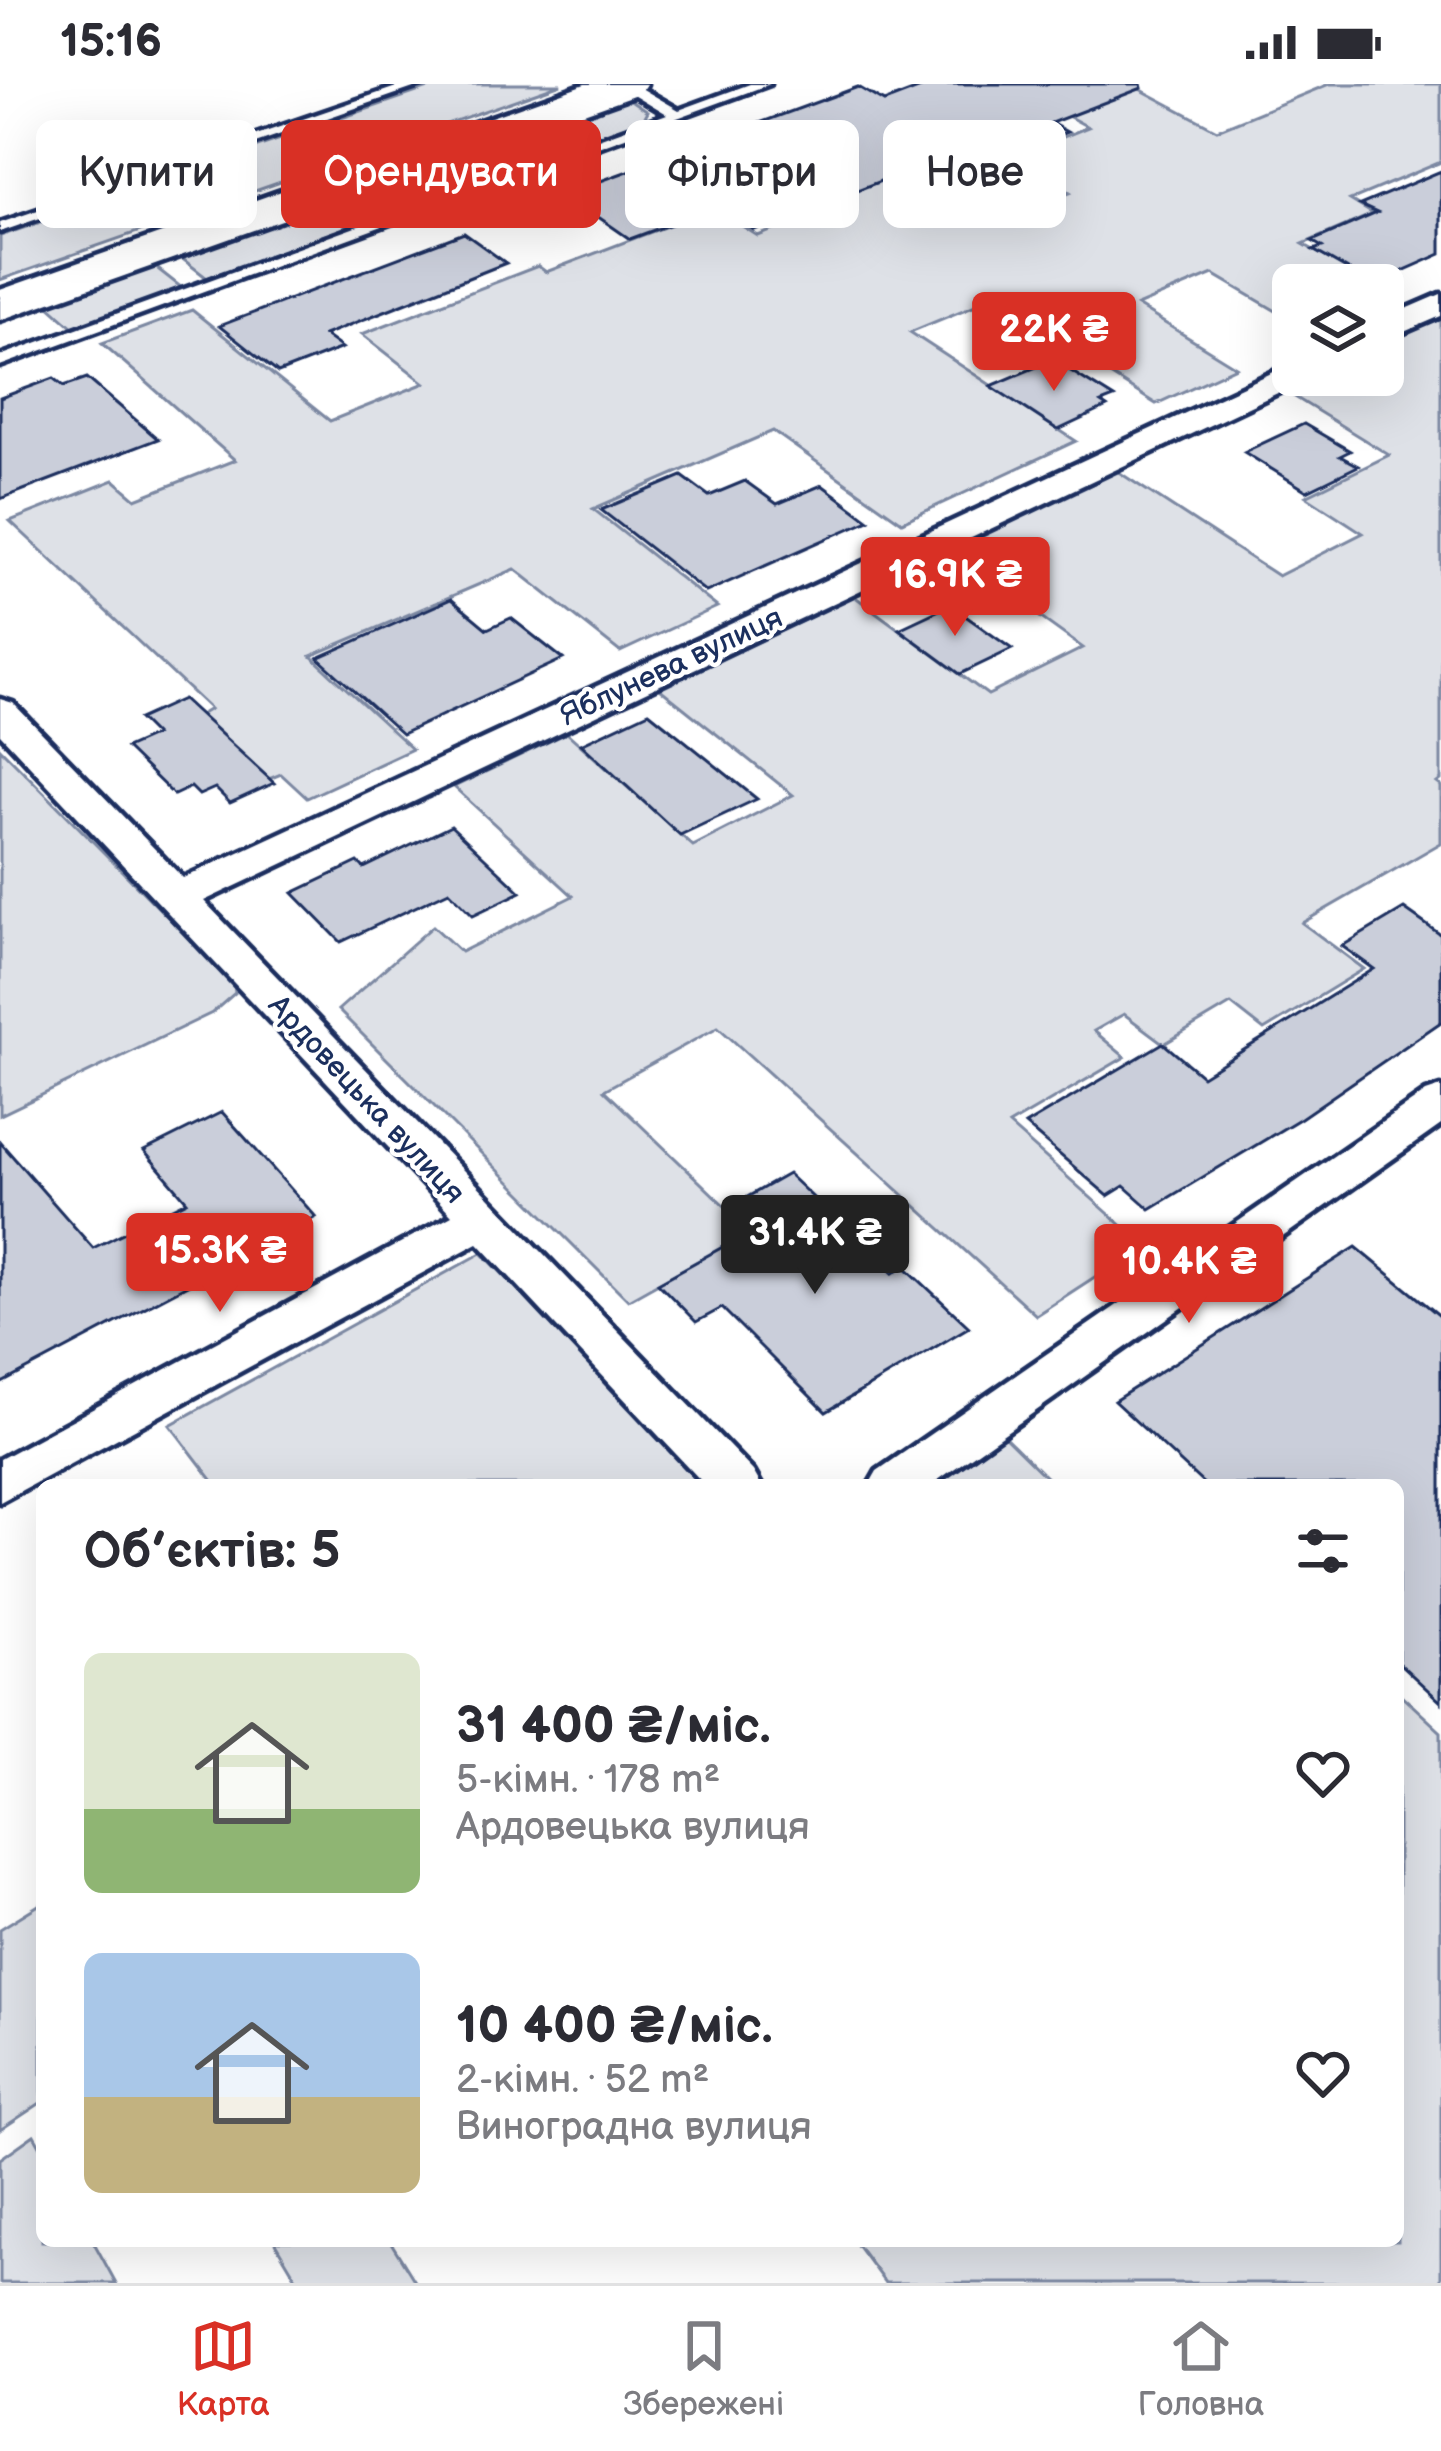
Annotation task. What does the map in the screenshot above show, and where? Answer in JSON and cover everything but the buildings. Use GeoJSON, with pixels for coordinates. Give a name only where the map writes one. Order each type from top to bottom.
{"type":"FeatureCollection","features":[{"type":"Feature","properties":{"kind":"highway"},"geometry":{"type":"LineString","coordinates":[[0,306],[624,84]]}},
{"type":"Feature","properties":{"kind":"street"},"geometry":{"type":"LineString","coordinates":[[1404,321],[1441,304]]}},
{"type":"Feature","properties":{"kind":"street","name":"Яблунева вулиця"},"geometry":{"type":"LineString","coordinates":[[180,896],[1272,383]]}},
{"type":"Feature","properties":{"kind":"street","name":"Ардовецька вулиця"},"geometry":{"type":"LineString","coordinates":[[0,711],[730,1479]]}},
{"type":"Feature","properties":{"kind":"street"},"geometry":{"type":"LineString","coordinates":[[903,1479],[1441,1103]]}},
{"type":"Feature","properties":{"kind":"street"},"geometry":{"type":"LineString","coordinates":[[0,1482],[480,1221]]}},
{"type":"Feature","properties":{"kind":"lane"},"geometry":{"type":"LineString","coordinates":[[0,228],[418,84]]}},
{"type":"Feature","properties":{"kind":"lane"},"geometry":{"type":"LineString","coordinates":[[624,84],[678,115]]}},
{"type":"Feature","properties":{"kind":"lane"},"geometry":{"type":"LineString","coordinates":[[0,361],[764,84]]}},
{"type":"Feature","properties":{"kind":"shaded area"},"geometry":{"type":"Polygon","coordinates":[[[440,84],[561,84],[458,120],[336,120],[440,84]]]}},
{"type":"Feature","properties":{"kind":"shaded area"},"geometry":{"type":"Polygon","coordinates":[[[1009,84],[1130,84],[1217,130],[1329,84],[1441,84],[1441,162],[1350,200],[1373,214],[1303,244],[1338,264],[1272,264],[1272,309],[1213,274],[1137,306],[1236,367],[1156,404],[990,299],[910,332],[1076,441],[902,522],[773,431],[593,509],[717,607],[620,652],[515,569],[311,656],[412,749],[307,798],[281,774],[269,779],[200,715],[210,709],[10,521],[114,480],[136,499],[235,460],[102,343],[192,310],[330,421],[425,383],[362,334],[538,266],[546,272],[662,228],[745,228],[758,236],[778,228],[859,228],[859,157],[874,151],[883,156],[883,228],[1066,228],[1066,194],[1070,192],[1066,190],[1066,136],[1088,127],[1009,84]]]}},
{"type":"Feature","properties":{"kind":"shaded area"},"geometry":{"type":"Polygon","coordinates":[[[627,97],[648,111],[643,120],[625,120],[625,127],[601,135],[601,120],[563,120],[627,97]]]}},
{"type":"Feature","properties":{"kind":"shaded area"},"geometry":{"type":"Polygon","coordinates":[[[281,139],[281,182],[257,190],[257,147],[281,139]]]}},
{"type":"Feature","properties":{"kind":"shaded area"},"geometry":{"type":"Polygon","coordinates":[[[281,221],[281,228],[345,228],[207,278],[180,257],[281,221]]]}},
{"type":"Feature","properties":{"kind":"shaded area"},"geometry":{"type":"Polygon","coordinates":[[[36,224],[36,228],[149,228],[0,280],[0,236],[36,224]]]}},
{"type":"Feature","properties":{"kind":"shaded area"},"geometry":{"type":"Polygon","coordinates":[[[154,266],[182,288],[73,327],[47,304],[154,266]]]}},
{"type":"Feature","properties":{"kind":"shaded area"},"geometry":{"type":"Polygon","coordinates":[[[1441,317],[1441,780],[1437,783],[1441,786],[1441,843],[1302,923],[1364,969],[1264,1030],[1231,1004],[1164,1044],[1124,1014],[1094,1031],[1125,1057],[1009,1125],[1144,1245],[1036,1315],[718,1027],[604,1090],[751,1231],[628,1300],[338,1010],[433,926],[461,952],[573,896],[454,787],[567,733],[693,846],[793,795],[660,689],[854,596],[988,695],[1083,648],[948,551],[1117,471],[1278,576],[1363,533],[1306,496],[1389,455],[1293,396],[1404,396],[1404,335],[1441,317]]]}},
{"type":"Feature","properties":{"kind":"shaded area"},"geometry":{"type":"Polygon","coordinates":[[[0,748],[234,984],[235,993],[212,1013],[0,1115],[0,748]]]}},
{"type":"Feature","properties":{"kind":"shaded area"},"geometry":{"type":"Polygon","coordinates":[[[482,1253],[703,1479],[211,1479],[170,1425],[482,1253]]]}},
{"type":"Feature","properties":{"kind":"shaded area"},"geometry":{"type":"Polygon","coordinates":[[[999,1431],[1048,1479],[934,1479],[999,1431]]]}},
{"type":"Feature","properties":{"kind":"shaded area"},"geometry":{"type":"Polygon","coordinates":[[[1404,1698],[1441,1732],[1441,2283],[885,2283],[858,2247],[1404,2247],[1404,1698]]]}},
{"type":"Feature","properties":{"kind":"shaded area"},"geometry":{"type":"Polygon","coordinates":[[[36,1907],[36,2106],[0,2130],[0,1929],[36,1907]]]}},
{"type":"Feature","properties":{"kind":"shaded area"},"geometry":{"type":"Polygon","coordinates":[[[34,2135],[36,2247],[96,2247],[116,2283],[0,2283],[0,2159],[34,2135]]]}},
{"type":"Feature","properties":{"kind":"shaded area"},"geometry":{"type":"Polygon","coordinates":[[[278,2247],[394,2247],[416,2283],[299,2283],[278,2247]]]}}]}
